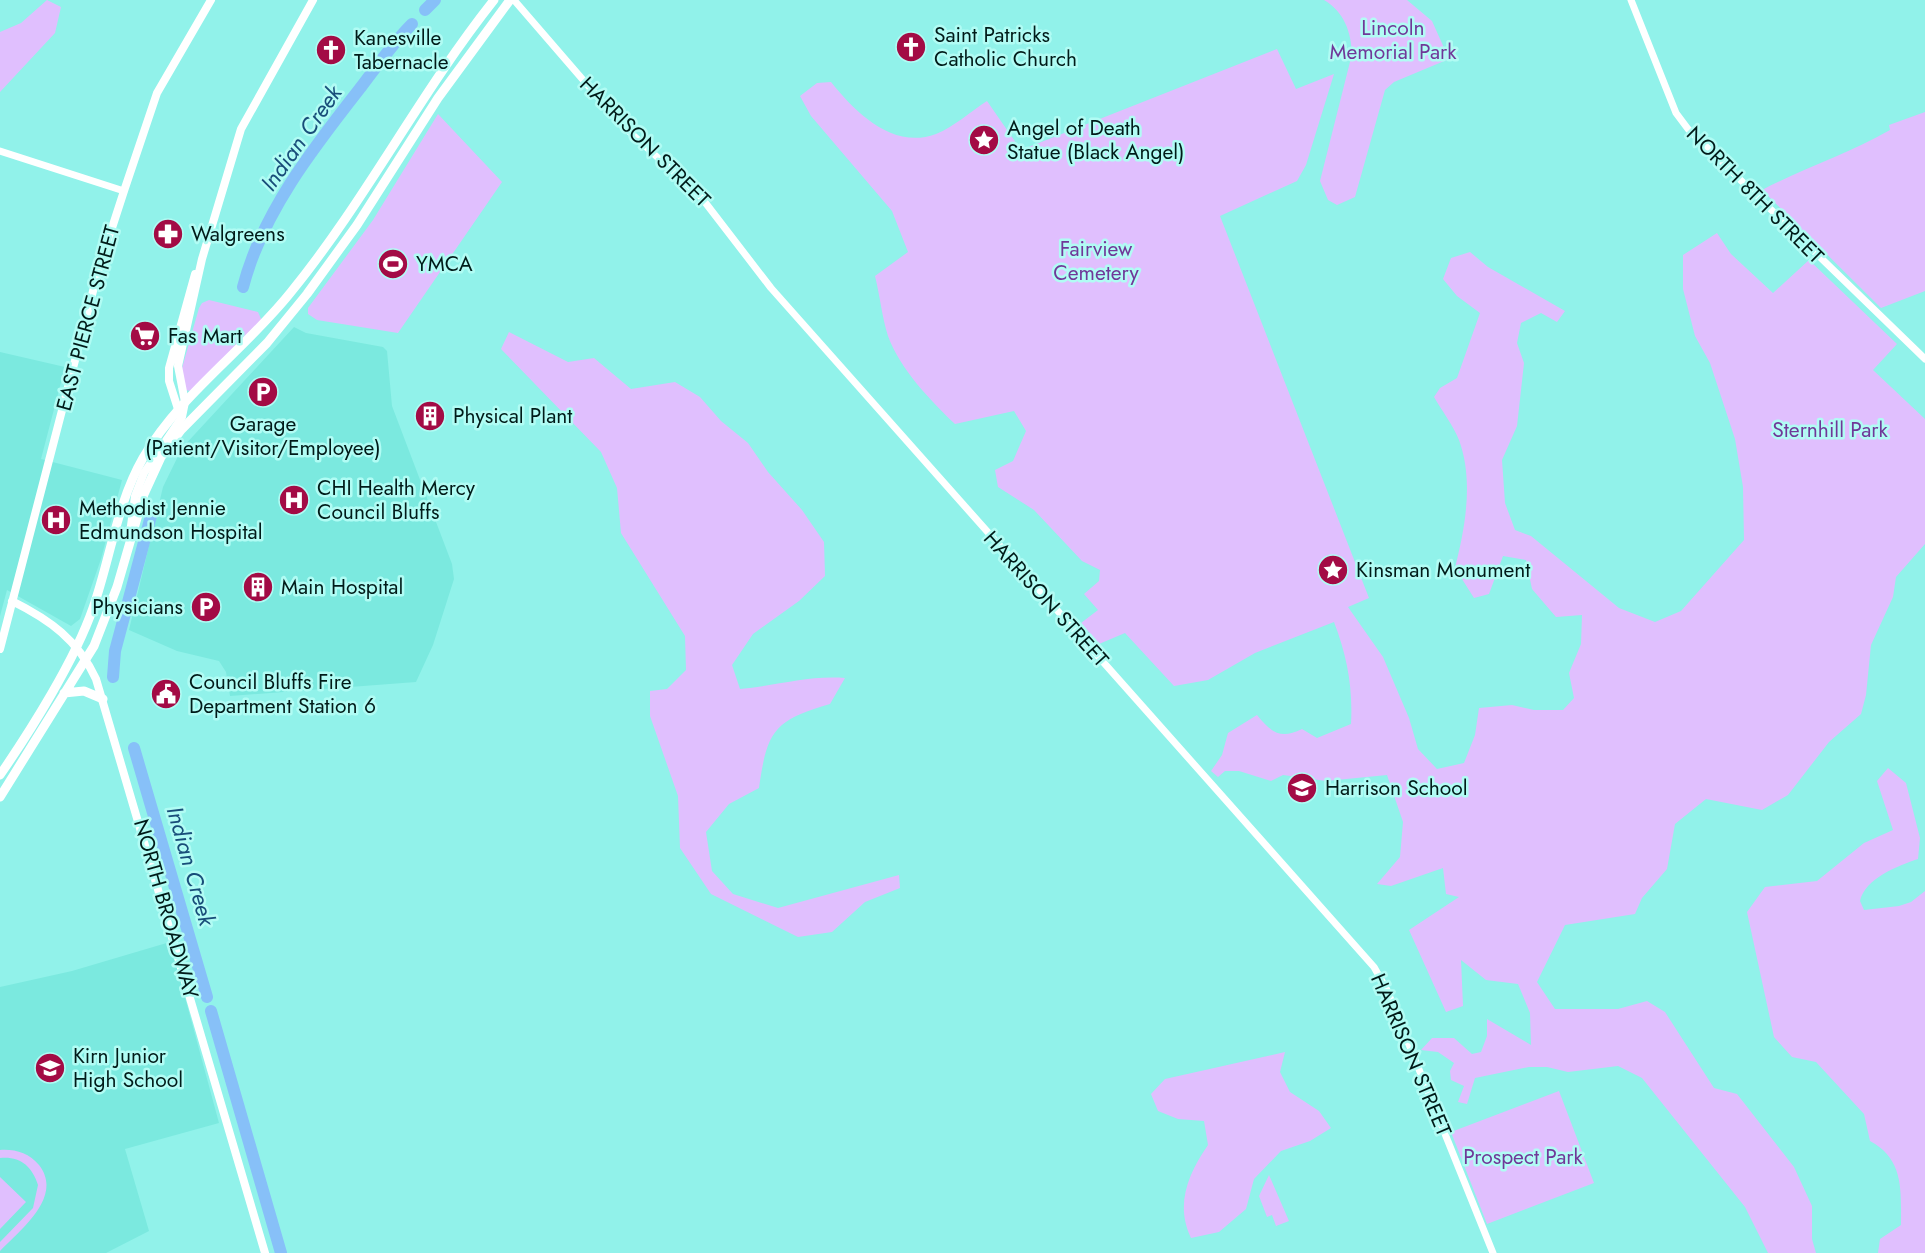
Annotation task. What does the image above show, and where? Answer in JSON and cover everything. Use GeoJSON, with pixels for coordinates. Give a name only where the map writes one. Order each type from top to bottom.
{"type":"FeatureCollection","features":[{"type":"Feature","properties":{"kind":"main road","name":"EAST PIERCE STREET"},"geometry":{"type":"LineString","coordinates":[[0,649],[99,268],[124,191],[157,93],[211,0]]}},
{"type":"Feature","properties":{"kind":"main road"},"geometry":{"type":"LineString","coordinates":[[129,546],[135,496],[154,455],[182,417],[182,406],[169,381],[170,368],[190,290],[241,129],[313,0]]}},
{"type":"Feature","properties":{"kind":"main road"},"geometry":{"type":"LineString","coordinates":[[0,775],[76,645],[92,612],[136,472],[153,443],[182,406],[259,330],[291,293],[360,198],[426,92],[494,0]]}},
{"type":"Feature","properties":{"kind":"main road"},"geometry":{"type":"LineString","coordinates":[[0,797],[86,660],[103,625],[155,468],[181,430],[259,352],[307,293],[357,225],[438,98],[512,0]]}},
{"type":"Feature","properties":{"kind":"main road","name":"NORTH BROADWAY"},"geometry":{"type":"LineString","coordinates":[[12,601],[52,623],[76,645],[86,660],[103,699],[265,1253]]}},
{"type":"Feature","properties":{"kind":"main road"},"geometry":{"type":"LineString","coordinates":[[64,693],[84,691],[103,699]]}},
{"type":"Feature","properties":{"kind":"street","name":"HARRISON STREET"},"geometry":{"type":"LineString","coordinates":[[512,0],[622,125],[701,197],[771,288],[1374,968],[1387,990],[1493,1253]]}},
{"type":"Feature","properties":{"kind":"street","name":"NORTH 8TH STREET"},"geometry":{"type":"LineString","coordinates":[[1631,0],[1676,113],[1688,129],[1925,359]]}},
{"type":"Feature","properties":{"kind":"street"},"geometry":{"type":"LineString","coordinates":[[0,151],[124,191]]}},
{"type":"Feature","properties":{"kind":"shaded area","name":"CHI Health Mercy Council Bluffs"},"geometry":{"type":"Polygon","coordinates":[[[294,327],[306,333],[383,347],[387,351],[392,406],[452,564],[454,579],[433,645],[416,682],[230,696],[226,672],[219,661],[177,651],[129,630],[163,487],[182,448],[294,327]]]}},
{"type":"Feature","properties":{"kind":"shaded area","name":"Methodist Jennie Edmundson Hospital"},"geometry":{"type":"Polygon","coordinates":[[[0,352],[65,367],[41,459],[122,480],[101,559],[80,619],[71,626],[7,590],[0,616],[0,352]]]}},
{"type":"Feature","properties":{"kind":"shaded area","name":"Kirn Junior High School"},"geometry":{"type":"Polygon","coordinates":[[[170,942],[219,1123],[125,1149],[149,1231],[106,1253],[0,1253],[0,987],[72,971],[170,942]]]}},
{"type":"Feature","properties":{"kind":"green space"},"geometry":{"type":"Polygon","coordinates":[[[47,0],[61,7],[55,33],[0,92],[0,32],[21,23],[47,0]]]}},
{"type":"Feature","properties":{"kind":"green space","name":"Lincoln Memorial Park"},"geometry":{"type":"Polygon","coordinates":[[[1324,0],[1407,0],[1432,21],[1449,59],[1394,82],[1385,90],[1355,197],[1337,205],[1328,200],[1320,181],[1352,54],[1345,23],[1337,10],[1324,0]]]}},
{"type":"Feature","properties":{"kind":"green space"},"geometry":{"type":"Polygon","coordinates":[[[1277,49],[1296,89],[1334,74],[1306,165],[1297,181],[1220,216],[1369,598],[1348,607],[1383,657],[1409,718],[1418,749],[1437,769],[1464,763],[1475,735],[1479,708],[1512,705],[1534,710],[1563,710],[1574,698],[1569,673],[1581,644],[1582,615],[1556,617],[1532,589],[1526,560],[1503,556],[1489,594],[1474,598],[1455,568],[1465,521],[1466,472],[1459,440],[1434,397],[1440,388],[1457,378],[1480,313],[1457,296],[1443,279],[1451,258],[1470,252],[1488,267],[1565,311],[1557,322],[1541,313],[1521,323],[1517,343],[1524,363],[1517,426],[1502,460],[1505,503],[1515,530],[1531,536],[1619,608],[1655,622],[1681,611],[1744,540],[1743,487],[1735,439],[1710,363],[1695,336],[1683,289],[1683,255],[1717,233],[1731,254],[1773,293],[1809,260],[1897,344],[1873,370],[1925,419],[1925,544],[1896,577],[1893,597],[1871,645],[1866,695],[1861,714],[1829,742],[1788,795],[1762,810],[1706,799],[1675,824],[1667,869],[1642,898],[1635,914],[1565,925],[1537,982],[1555,1009],[1618,1009],[1647,1001],[1665,1012],[1714,1088],[1737,1094],[1794,1167],[1812,1206],[1812,1239],[1816,1253],[1768,1253],[1745,1207],[1642,1078],[1618,1066],[1568,1072],[1547,1067],[1529,1067],[1475,1078],[1467,1104],[1458,1102],[1464,1086],[1451,1080],[1450,1071],[1454,1063],[1438,1052],[1421,1050],[1432,1038],[1454,1038],[1472,1054],[1481,1052],[1487,1036],[1487,1019],[1531,1045],[1530,1013],[1518,984],[1486,980],[1461,960],[1463,1006],[1446,1012],[1409,930],[1459,897],[1446,894],[1443,868],[1391,886],[1377,884],[1400,857],[1403,822],[1387,775],[1326,781],[1283,775],[1271,781],[1239,771],[1225,771],[1218,777],[1211,771],[1222,755],[1228,733],[1257,715],[1276,732],[1288,734],[1302,729],[1317,738],[1351,724],[1348,672],[1334,622],[1255,653],[1208,680],[1174,686],[1125,633],[1099,644],[1081,623],[1098,610],[1084,594],[1099,581],[1100,570],[1082,561],[1034,510],[998,487],[995,470],[1013,461],[1026,431],[1014,411],[955,424],[917,383],[893,348],[886,329],[875,276],[908,252],[892,211],[811,116],[800,96],[817,83],[831,82],[852,105],[877,126],[890,133],[920,138],[943,131],[987,101],[1021,150],[1277,49]]]}},
{"type":"Feature","properties":{"kind":"green space"},"geometry":{"type":"Polygon","coordinates":[[[1925,112],[1925,291],[1881,308],[1762,190],[1874,139],[1890,130],[1889,125],[1925,112]]]}},
{"type":"Feature","properties":{"kind":"green space","name":"YMCA"},"geometry":{"type":"Polygon","coordinates":[[[438,114],[502,182],[398,333],[317,320],[308,314],[308,308],[373,220],[438,114]]]}},
{"type":"Feature","properties":{"kind":"green space"},"geometry":{"type":"Polygon","coordinates":[[[209,300],[258,312],[262,321],[191,391],[185,390],[182,368],[199,308],[209,300]]]}},
{"type":"Feature","properties":{"kind":"green space"},"geometry":{"type":"Polygon","coordinates":[[[509,332],[568,362],[594,358],[631,389],[675,382],[700,397],[721,421],[748,443],[824,542],[825,576],[799,601],[753,634],[732,665],[740,689],[805,679],[845,678],[830,704],[796,716],[776,731],[766,753],[759,788],[729,804],[706,832],[712,871],[733,894],[778,908],[899,875],[900,888],[865,902],[832,932],[798,937],[711,894],[680,848],[678,796],[650,716],[650,691],[667,689],[686,670],[685,636],[621,533],[617,488],[601,452],[501,349],[509,332]]]}},
{"type":"Feature","properties":{"kind":"green space"},"geometry":{"type":"Polygon","coordinates":[[[1888,768],[1906,783],[1920,838],[1918,859],[1875,879],[1860,901],[1864,910],[1899,906],[1911,902],[1925,891],[1925,1253],[1878,1253],[1880,1239],[1901,1225],[1900,1188],[1895,1166],[1881,1148],[1870,1141],[1864,1114],[1816,1062],[1792,1057],[1774,1037],[1747,912],[1765,887],[1817,881],[1864,843],[1893,830],[1877,781],[1888,768]]]}},
{"type":"Feature","properties":{"kind":"green space"},"geometry":{"type":"Polygon","coordinates":[[[1285,1052],[1280,1072],[1290,1092],[1319,1111],[1331,1128],[1310,1141],[1281,1151],[1254,1179],[1246,1209],[1219,1232],[1191,1238],[1186,1226],[1184,1202],[1190,1178],[1208,1145],[1204,1121],[1178,1119],[1158,1111],[1151,1094],[1165,1079],[1285,1052]]]}},
{"type":"Feature","properties":{"kind":"green space","name":"Prospect Park"},"geometry":{"type":"Polygon","coordinates":[[[1559,1091],[1594,1183],[1487,1224],[1451,1132],[1559,1091]]]}},
{"type":"Feature","properties":{"kind":"green space"},"geometry":{"type":"Polygon","coordinates":[[[0,1150],[11,1150],[31,1157],[45,1177],[46,1189],[43,1201],[28,1223],[0,1251],[0,1242],[33,1208],[38,1185],[29,1168],[14,1159],[0,1158],[0,1150]]]}},
{"type":"Feature","properties":{"kind":"green space"},"geometry":{"type":"Polygon","coordinates":[[[1269,1175],[1289,1221],[1276,1226],[1272,1215],[1267,1217],[1259,1196],[1269,1175]]]}},
{"type":"Feature","properties":{"kind":"green space"},"geometry":{"type":"Polygon","coordinates":[[[0,1177],[26,1202],[0,1229],[0,1177]]]}},
{"type":"Feature","properties":{"kind":"waterway","name":"Indian Creek"},"geometry":{"type":"LineString","coordinates":[[425,10],[435,0]]}},
{"type":"Feature","properties":{"kind":"waterway","name":"Indian Creek"},"geometry":{"type":"LineString","coordinates":[[243,287],[263,233],[308,157],[412,24]]}},
{"type":"Feature","properties":{"kind":"waterway","name":"Indian Creek"},"geometry":{"type":"LineString","coordinates":[[113,677],[115,651],[152,512]]}},
{"type":"Feature","properties":{"kind":"waterway","name":"Indian Creek"},"geometry":{"type":"LineString","coordinates":[[134,748],[207,997]]}},
{"type":"Feature","properties":{"kind":"waterway","name":"Indian Creek"},"geometry":{"type":"LineString","coordinates":[[211,1011],[281,1253]]}},
{"type":"Feature","properties":{"kind":"place","name":"Saint Patricks Catholic Church"},"geometry":{"type":"Point","coordinates":[911,47]}},
{"type":"Feature","properties":{"kind":"place","name":"Kanesville Tabernacle"},"geometry":{"type":"Point","coordinates":[331,50]}},
{"type":"Feature","properties":{"kind":"place","name":"Angel of Death Statue (Black Angel)"},"geometry":{"type":"Point","coordinates":[984,140]}},
{"type":"Feature","properties":{"kind":"place","name":"Walgreens"},"geometry":{"type":"Point","coordinates":[168,234]}},
{"type":"Feature","properties":{"kind":"place","name":"YMCA"},"geometry":{"type":"Point","coordinates":[393,264]}},
{"type":"Feature","properties":{"kind":"place","name":"Fas Mart"},"geometry":{"type":"Point","coordinates":[145,336]}},
{"type":"Feature","properties":{"kind":"place","name":"Garage (Patient/Visitor/Employee)"},"geometry":{"type":"Point","coordinates":[263,392]}},
{"type":"Feature","properties":{"kind":"place","name":"Physical Plant"},"geometry":{"type":"Point","coordinates":[430,416]}},
{"type":"Feature","properties":{"kind":"place","name":"CHI Health Mercy Council Bluffs"},"geometry":{"type":"Point","coordinates":[294,500]}},
{"type":"Feature","properties":{"kind":"place","name":"Methodist Jennie Edmundson Hospital"},"geometry":{"type":"Point","coordinates":[56,520]}},
{"type":"Feature","properties":{"kind":"place","name":"Kinsman Monument"},"geometry":{"type":"Point","coordinates":[1333,570]}},
{"type":"Feature","properties":{"kind":"place","name":"Main Hospital"},"geometry":{"type":"Point","coordinates":[258,587]}},
{"type":"Feature","properties":{"kind":"place","name":"Physicians"},"geometry":{"type":"Point","coordinates":[206,607]}},
{"type":"Feature","properties":{"kind":"place","name":"Council Bluffs Fire Department Station 6"},"geometry":{"type":"Point","coordinates":[166,694]}},
{"type":"Feature","properties":{"kind":"place","name":"Harrison School"},"geometry":{"type":"Point","coordinates":[1302,788]}},
{"type":"Feature","properties":{"kind":"place","name":"Kirn Junior High School"},"geometry":{"type":"Point","coordinates":[50,1068]}},
{"type":"Feature","properties":{"kind":"park label","name":"Fairview Cemetery"},"geometry":{"type":"Point","coordinates":[1096,261]}},
{"type":"Feature","properties":{"kind":"park label","name":"Sternhill Park"},"geometry":{"type":"Point","coordinates":[1830,430]}}]}
